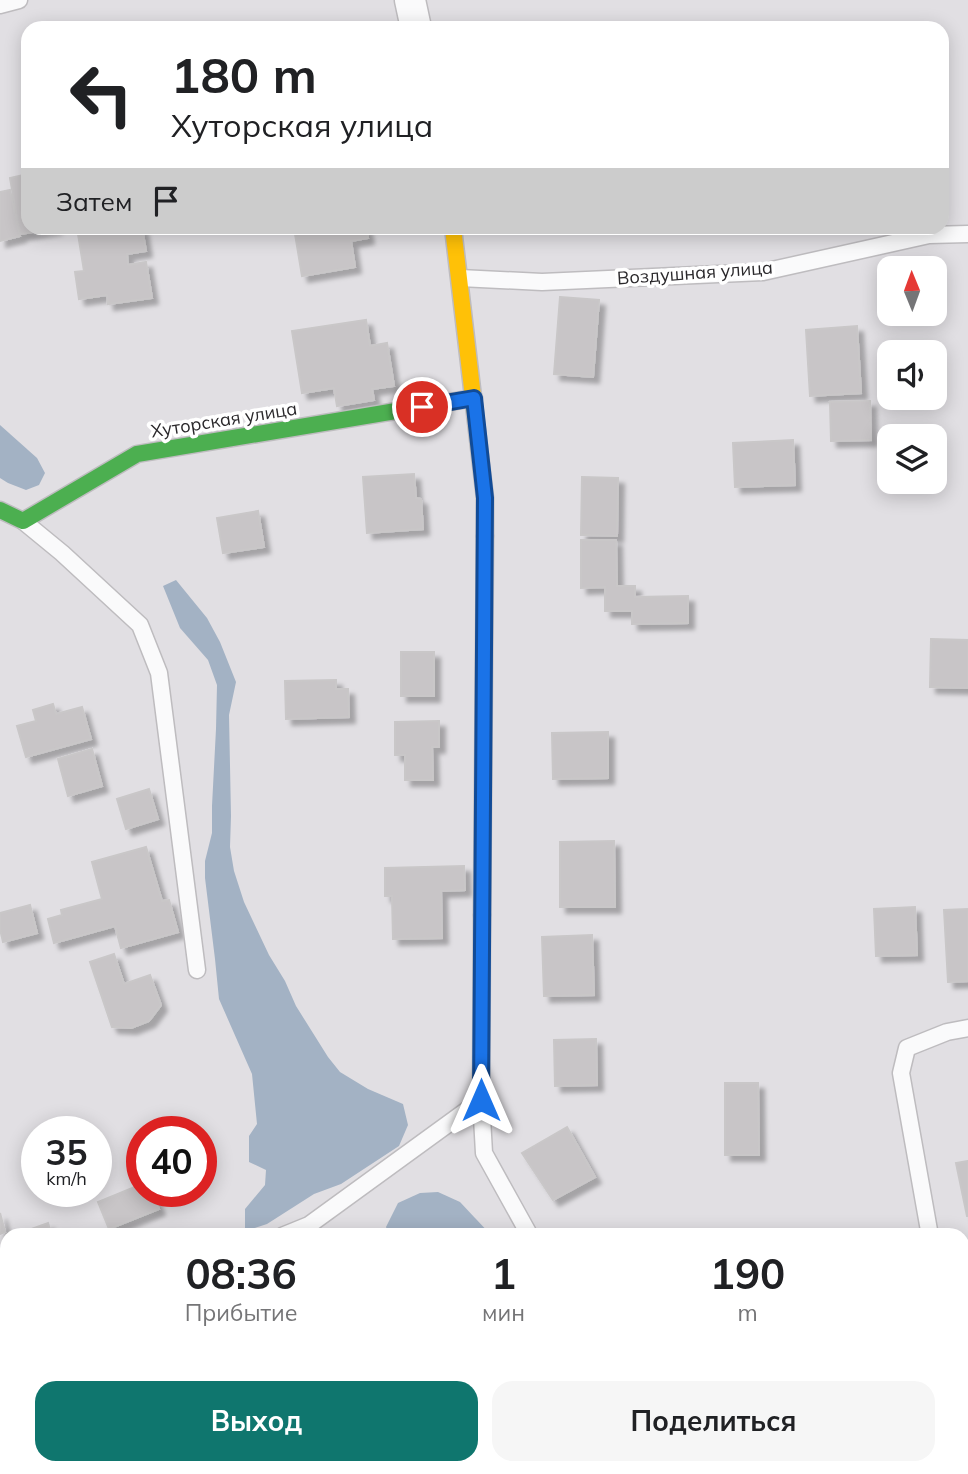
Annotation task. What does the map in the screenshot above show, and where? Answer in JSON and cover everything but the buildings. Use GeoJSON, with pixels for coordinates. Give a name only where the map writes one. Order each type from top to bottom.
{"type":"FeatureCollection","features":[{"type":"Feature","properties":{"kind":"street"},"geometry":{"type":"LineString","coordinates":[[410,0],[414,21]]}},
{"type":"Feature","properties":{"kind":"street"},"geometry":{"type":"LineString","coordinates":[[454,235],[485,498],[481,1100]]}},
{"type":"Feature","properties":{"kind":"street","name":"Хуторская улица"},"geometry":{"type":"LineString","coordinates":[[23,522],[137,454],[474,398]]}},
{"type":"Feature","properties":{"kind":"street"},"geometry":{"type":"LineString","coordinates":[[0,510],[23,522]]}},
{"type":"Feature","properties":{"kind":"lane"},"geometry":{"type":"LineString","coordinates":[[0,5],[19,0]]}},
{"type":"Feature","properties":{"kind":"lane","name":"Воздушная улица"},"geometry":{"type":"LineString","coordinates":[[949,234],[968,234]]}},
{"type":"Feature","properties":{"kind":"lane","name":"Воздушная улица"},"geometry":{"type":"LineString","coordinates":[[460,278],[542,282],[763,272],[929,235]]}},
{"type":"Feature","properties":{"kind":"lane"},"geometry":{"type":"LineString","coordinates":[[23,522],[62,553],[140,625],[159,673],[197,970]]}},
{"type":"Feature","properties":{"kind":"lane"},"geometry":{"type":"LineString","coordinates":[[929,1228],[901,1073],[907,1048],[947,1032],[968,1028]]}},
{"type":"Feature","properties":{"kind":"lane"},"geometry":{"type":"LineString","coordinates":[[302,1228],[481,1100]]}},
{"type":"Feature","properties":{"kind":"lane"},"geometry":{"type":"LineString","coordinates":[[481,1100],[484,1153],[526,1228]]}},
{"type":"Feature","properties":{"kind":"water"},"geometry":{"type":"Polygon","coordinates":[[[0,425],[37,458],[45,473],[39,485],[26,490],[0,478],[0,425]]]}},
{"type":"Feature","properties":{"kind":"water"},"geometry":{"type":"Polygon","coordinates":[[[176,580],[207,618],[236,682],[229,715],[230,847],[244,902],[296,1006],[328,1057],[340,1072],[368,1089],[403,1104],[408,1125],[399,1146],[341,1184],[314,1194],[267,1224],[254,1228],[245,1228],[245,1209],[265,1185],[266,1170],[249,1162],[249,1136],[257,1124],[252,1074],[219,999],[205,878],[205,861],[212,833],[217,685],[208,660],[180,628],[163,586],[176,580]]]}},
{"type":"Feature","properties":{"kind":"water"},"geometry":{"type":"Polygon","coordinates":[[[438,1192],[460,1202],[484,1228],[386,1228],[398,1203],[420,1193],[438,1192]]]}},
{"type":"Feature","properties":{"kind":"traffic: fast"},"geometry":{"type":"LineString","coordinates":[[0,510],[23,521],[137,454],[474,398]]}},
{"type":"Feature","properties":{"kind":"traffic: fast"},"geometry":{"type":"LineString","coordinates":[[482,915],[485,536]]}},
{"type":"Feature","properties":{"kind":"traffic: slow"},"geometry":{"type":"LineString","coordinates":[[454,235],[485,498],[485,536]]}},
{"type":"Feature","properties":{"kind":"traffic: jam"},"geometry":{"type":"LineString","coordinates":[[481,1100],[482,915]]}},
{"type":"Feature","properties":{"kind":"route"},"geometry":{"type":"LineString","coordinates":[[422,407],[474,398],[485,498],[481,1100]]}}]}
